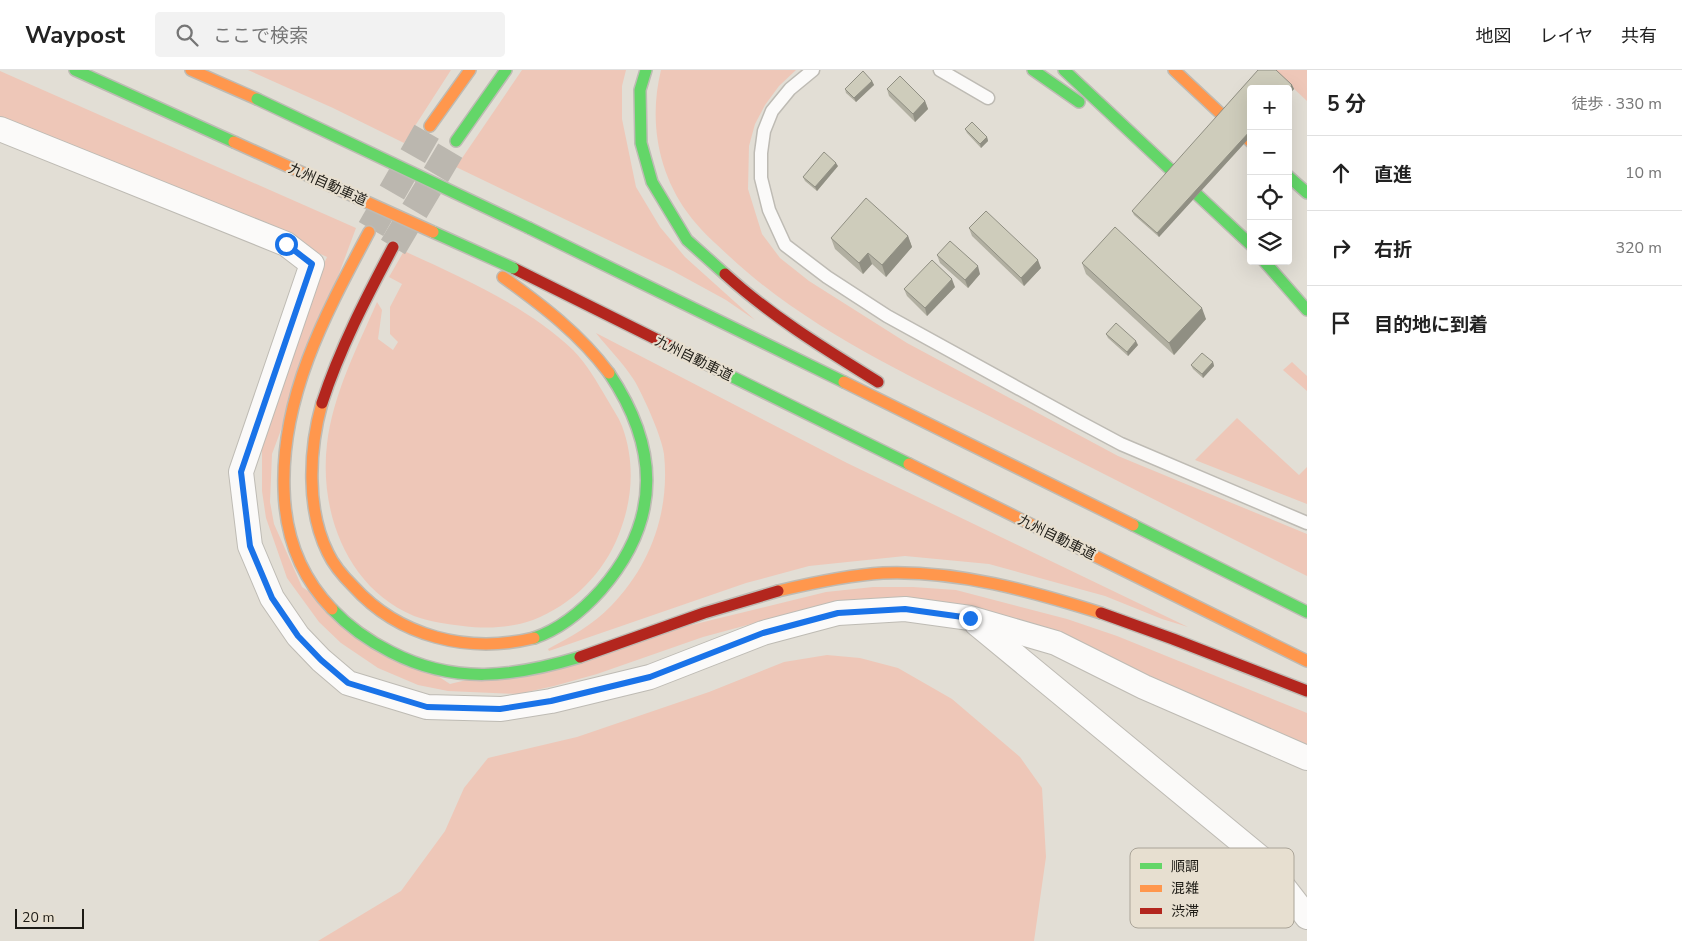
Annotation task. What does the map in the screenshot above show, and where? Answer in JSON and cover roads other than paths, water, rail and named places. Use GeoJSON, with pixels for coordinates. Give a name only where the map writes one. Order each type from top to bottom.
{"type":"FeatureCollection","features":[{"type":"Feature","properties":{"kind":"highway","name":"九州自動車道"},"geometry":{"type":"LineString","coordinates":[[74,70],[513,268],[1307,661]]}},
{"type":"Feature","properties":{"kind":"highway"},"geometry":{"type":"LineString","coordinates":[[191,70],[257,99],[529,228],[1307,612]]}},
{"type":"Feature","properties":{"kind":"highway"},"geometry":{"type":"LineString","coordinates":[[430,126],[470,70]]}},
{"type":"Feature","properties":{"kind":"highway"},"geometry":{"type":"LineString","coordinates":[[456,141],[506,70]]}},
{"type":"Feature","properties":{"kind":"highway"},"geometry":{"type":"LineString","coordinates":[[646,70],[640,90],[641,143],[652,182],[687,240],[740,288],[816,342],[891,390]]}},
{"type":"Feature","properties":{"kind":"highway"},"geometry":{"type":"LineString","coordinates":[[1033,70],[1148,150]]}},
{"type":"Feature","properties":{"kind":"highway"},"geometry":{"type":"LineString","coordinates":[[1064,70],[1247,241]]}},
{"type":"Feature","properties":{"kind":"highway"},"geometry":{"type":"LineString","coordinates":[[1174,70],[1247,138]]}},
{"type":"Feature","properties":{"kind":"highway"},"geometry":{"type":"LineString","coordinates":[[234,142],[477,264]]}},
{"type":"Feature","properties":{"kind":"highway"},"geometry":{"type":"LineString","coordinates":[[1292,180],[1307,193]]}},
{"type":"Feature","properties":{"kind":"highway"},"geometry":{"type":"LineString","coordinates":[[369,232],[327,312],[298,383],[289,416],[283,450],[282,485],[286,520],[295,552],[312,585],[337,613],[365,637],[396,655],[427,668],[460,674],[493,675],[529,670],[566,662],[765,593],[825,580],[884,573],[938,575],[991,582],[1103,613],[1307,691]]}},
{"type":"Feature","properties":{"kind":"highway"},"geometry":{"type":"LineString","coordinates":[[393,247],[352,324],[325,392],[317,424],[312,460],[312,494],[319,531],[335,566],[360,595],[391,619],[424,635],[463,645],[501,644],[538,637],[569,620],[598,596],[622,563],[640,526],[647,485],[644,445],[631,410],[608,370],[580,338],[546,308],[499,275]]}},
{"type":"Feature","properties":{"kind":"highway"},"geometry":{"type":"LineString","coordinates":[[1268,265],[1307,310]]}},
{"type":"Feature","properties":{"kind":"highway"},"geometry":{"type":"LineString","coordinates":[[1274,265],[1307,294]]}},
{"type":"Feature","properties":{"kind":"highway"},"geometry":{"type":"LineString","coordinates":[[908,401],[1000,459]]}},
{"type":"Feature","properties":{"kind":"street"},"geometry":{"type":"LineString","coordinates":[[0,129],[286,244],[312,264],[241,472],[250,546],[272,598],[298,636],[321,660],[348,683],[427,707],[500,709],[551,701],[650,677],[763,633],[838,613],[905,609],[970,618],[1056,644],[1144,687],[1307,758]]}},
{"type":"Feature","properties":{"kind":"street"},"geometry":{"type":"LineString","coordinates":[[970,618],[1249,848]]}},
{"type":"Feature","properties":{"kind":"street"},"geometry":{"type":"LineString","coordinates":[[1294,900],[1307,917]]}},
{"type":"Feature","properties":{"kind":"lane"},"geometry":{"type":"LineString","coordinates":[[813,70],[790,89],[772,111],[764,131],[761,153],[762,178],[769,210],[785,244],[827,277],[887,316],[1076,420],[1122,444],[1307,523]]}},
{"type":"Feature","properties":{"kind":"lane"},"geometry":{"type":"LineString","coordinates":[[940,70],[988,98]]}},
{"type":"Feature","properties":{"kind":"tunnel"},"geometry":{"type":"LineString","coordinates":[[371,229],[430,126]]}},
{"type":"Feature","properties":{"kind":"tunnel"},"geometry":{"type":"LineString","coordinates":[[393,247],[456,141]]}}]}
